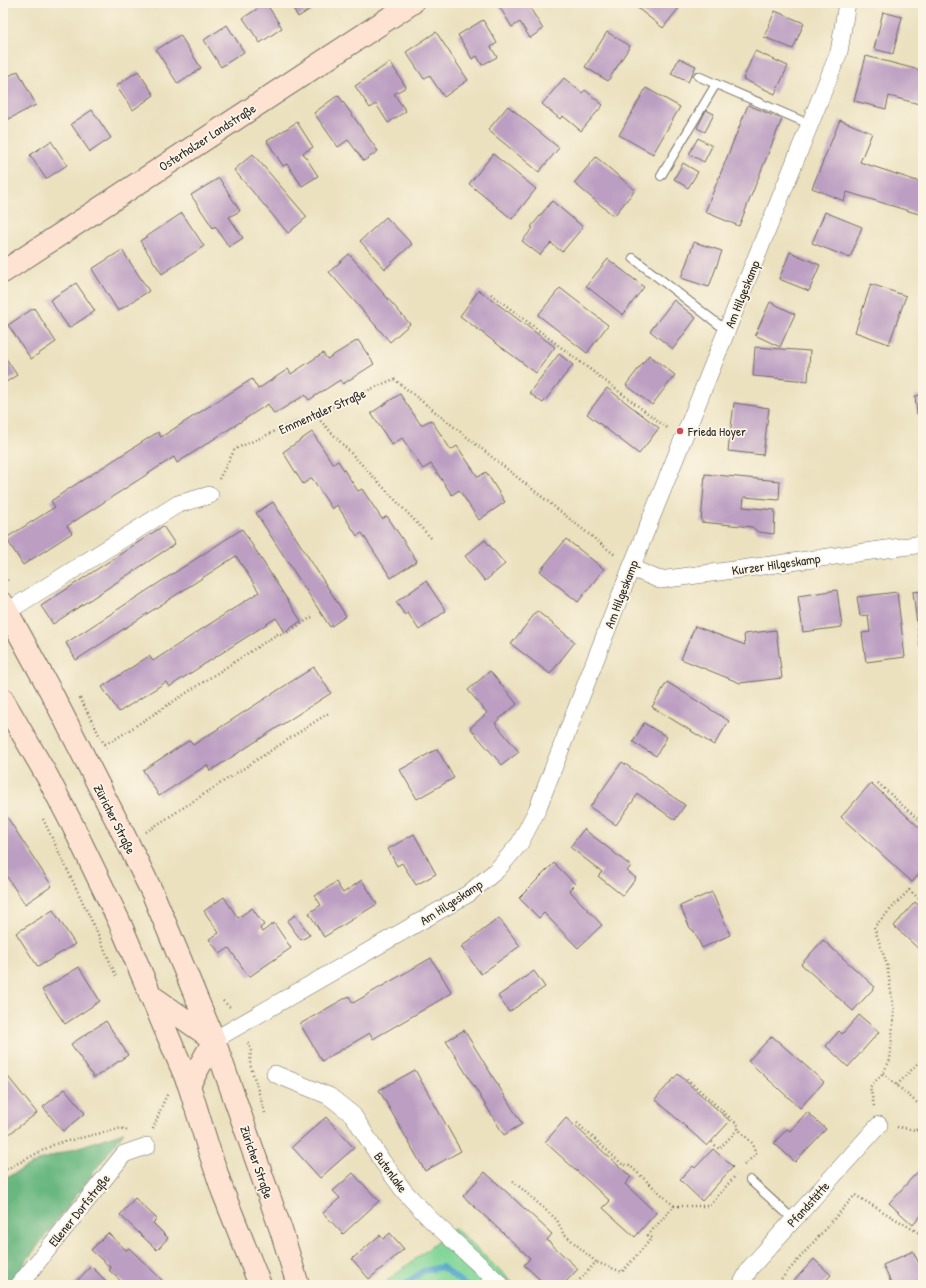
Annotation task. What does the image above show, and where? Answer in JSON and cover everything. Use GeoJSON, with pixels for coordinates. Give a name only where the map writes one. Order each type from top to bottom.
{"type":"FeatureCollection","features":[{"type":"Feature","properties":{"kind":"main road","name":"Osterholzer Landstraße"},"geometry":{"type":"LineString","coordinates":[[3,272],[412,3]]}},
{"type":"Feature","properties":{"kind":"main road","name":"Züricher Straße"},"geometry":{"type":"LineString","coordinates":[[5,608],[51,692],[150,888],[214,1040],[281,1230],[298,1285]]}},
{"type":"Feature","properties":{"kind":"main road"},"geometry":{"type":"LineString","coordinates":[[3,700],[47,776],[119,921],[189,1085],[208,1147],[260,1285]]}},
{"type":"Feature","properties":{"kind":"main road"},"geometry":{"type":"LineString","coordinates":[[150,995],[214,1040],[189,1085]]}},
{"type":"Feature","properties":{"kind":"street","name":"Am Hilgeskamp"},"geometry":{"type":"LineString","coordinates":[[214,1040],[468,894],[497,870],[520,843],[537,810],[631,568],[839,52],[847,3]]}},
{"type":"Feature","properties":{"kind":"street"},"geometry":{"type":"LineString","coordinates":[[5,608],[178,504],[210,495]]}},
{"type":"Feature","properties":{"kind":"street","name":"Kurzer Hilgeskamp"},"geometry":{"type":"LineString","coordinates":[[631,568],[660,580],[923,544]]}},
{"type":"Feature","properties":{"kind":"street","name":"Butenlake"},"geometry":{"type":"LineString","coordinates":[[275,1074],[329,1096],[353,1115],[382,1161],[404,1191],[430,1218],[501,1285]]}},
{"type":"Feature","properties":{"kind":"street","name":"Pfandstätte"},"geometry":{"type":"LineString","coordinates":[[741,1285],[750,1268],[879,1125]]}},
{"type":"Feature","properties":{"kind":"street","name":"Ellener Dorfstraße"},"geometry":{"type":"LineString","coordinates":[[19,1285],[124,1154],[147,1146]]}},
{"type":"Feature","properties":{"kind":"lane"},"geometry":{"type":"LineString","coordinates":[[698,76],[810,124]]}},
{"type":"Feature","properties":{"kind":"lane"},"geometry":{"type":"LineString","coordinates":[[661,176],[716,84]]}},
{"type":"Feature","properties":{"kind":"lane"},"geometry":{"type":"LineString","coordinates":[[633,258],[727,330]]}},
{"type":"Feature","properties":{"kind":"lane"},"geometry":{"type":"LineString","coordinates":[[750,1180],[794,1220]]}},
{"type":"Feature","properties":{"kind":"path"},"geometry":{"type":"LineString","coordinates":[[491,294],[683,440]]}},
{"type":"Feature","properties":{"kind":"path","name":"Emmentaler Straße"},"geometry":{"type":"LineString","coordinates":[[210,495],[235,449],[394,379],[631,568]]}},
{"type":"Feature","properties":{"kind":"path"},"geometry":{"type":"LineString","coordinates":[[315,414],[432,540]]}},
{"type":"Feature","properties":{"kind":"path"},"geometry":{"type":"LineString","coordinates":[[105,744],[117,738],[279,633],[283,635],[312,616]]}},
{"type":"Feature","properties":{"kind":"path"},"geometry":{"type":"LineString","coordinates":[[142,834],[330,712]]}},
{"type":"Feature","properties":{"kind":"path"},"geometry":{"type":"LineString","coordinates":[[878,783],[923,824]]}},
{"type":"Feature","properties":{"kind":"path"},"geometry":{"type":"LineString","coordinates":[[40,814],[119,981]]}},
{"type":"Feature","properties":{"kind":"path"},"geometry":{"type":"LineString","coordinates":[[923,902],[909,890],[874,927],[886,965],[894,1012],[890,1060],[883,1073],[870,1087],[879,1125],[916,1130],[923,1134]]}},
{"type":"Feature","properties":{"kind":"path"},"geometry":{"type":"LineString","coordinates":[[897,1085],[923,1058]]}},
{"type":"Feature","properties":{"kind":"path"},"geometry":{"type":"LineString","coordinates":[[883,1073],[923,1108]]}},
{"type":"Feature","properties":{"kind":"path"},"geometry":{"type":"LineString","coordinates":[[577,1123],[623,1165],[629,1165],[674,1206],[709,1206],[739,1171],[756,1154],[752,1143],[738,1129],[739,1126],[687,1079]]}},
{"type":"Feature","properties":{"kind":"path"},"geometry":{"type":"LineString","coordinates":[[165,1086],[171,1101]]}},
{"type":"Feature","properties":{"kind":"path"},"geometry":{"type":"LineString","coordinates":[[3,1171],[54,1144],[122,1128],[130,1132],[147,1146],[168,1093]]}},
{"type":"Feature","properties":{"kind":"path"},"geometry":{"type":"LineString","coordinates":[[916,1130],[923,1122]]}},
{"type":"Feature","properties":{"kind":"path"},"geometry":{"type":"LineString","coordinates":[[712,1142],[719,1149],[738,1129]]}},
{"type":"Feature","properties":{"kind":"path"},"geometry":{"type":"LineString","coordinates":[[513,1181],[557,1220],[563,1233],[596,1262],[622,1272],[652,1238],[648,1235],[674,1206]]}},
{"type":"Feature","properties":{"kind":"path"},"geometry":{"type":"LineString","coordinates":[[776,1285],[855,1196],[919,1233],[923,1228]]}},
{"type":"Feature","properties":{"kind":"path"},"geometry":{"type":"LineString","coordinates":[[575,1285],[596,1262]]}},
{"type":"Feature","properties":{"kind":"green space"},"geometry":{"type":"Polygon","coordinates":[[[124,1132],[8,1285],[3,1285],[3,1179],[43,1159],[124,1132]]]}},
{"type":"Feature","properties":{"kind":"green space"},"geometry":{"type":"Polygon","coordinates":[[[455,1228],[515,1285],[382,1285],[455,1228]]]}},
{"type":"Feature","properties":{"kind":"building"},"geometry":{"type":"Polygon","coordinates":[[[266,3],[282,28],[260,43],[243,18],[266,3]]]}},
{"type":"Feature","properties":{"kind":"building"},"geometry":{"type":"Polygon","coordinates":[[[290,3],[316,3],[317,5],[298,17],[290,3]]]}},
{"type":"Feature","properties":{"kind":"building"},"geometry":{"type":"Polygon","coordinates":[[[497,3],[527,3],[543,29],[530,38],[520,22],[512,27],[497,3]]]}},
{"type":"Feature","properties":{"kind":"building"},"geometry":{"type":"Polygon","coordinates":[[[631,3],[683,3],[663,28],[631,3]]]}},
{"type":"Feature","properties":{"kind":"building"},"geometry":{"type":"Polygon","coordinates":[[[775,11],[804,23],[793,49],[764,37],[775,11]]]}},
{"type":"Feature","properties":{"kind":"building"},"geometry":{"type":"Polygon","coordinates":[[[883,12],[902,17],[893,54],[874,49],[883,12]]]}},
{"type":"Feature","properties":{"kind":"building"},"geometry":{"type":"Polygon","coordinates":[[[483,20],[497,43],[491,47],[497,57],[482,65],[477,56],[472,59],[458,35],[483,20]]]}},
{"type":"Feature","properties":{"kind":"building"},"geometry":{"type":"Polygon","coordinates":[[[227,25],[244,52],[221,67],[204,40],[227,25]]]}},
{"type":"Feature","properties":{"kind":"building"},"geometry":{"type":"Polygon","coordinates":[[[436,32],[468,80],[444,97],[429,75],[424,79],[406,52],[436,32]]]}},
{"type":"Feature","properties":{"kind":"building"},"geometry":{"type":"Polygon","coordinates":[[[607,32],[630,46],[608,81],[585,67],[607,32]]]}},
{"type":"Feature","properties":{"kind":"building"},"geometry":{"type":"Polygon","coordinates":[[[180,35],[201,68],[178,84],[156,50],[180,35]]]}},
{"type":"Feature","properties":{"kind":"building"},"geometry":{"type":"Polygon","coordinates":[[[755,51],[788,66],[775,94],[743,79],[755,51]]]}},
{"type":"Feature","properties":{"kind":"building"},"geometry":{"type":"Polygon","coordinates":[[[866,56],[923,71],[923,105],[889,96],[886,109],[854,101],[866,56]]]}},
{"type":"Feature","properties":{"kind":"building"},"geometry":{"type":"Polygon","coordinates":[[[679,58],[696,66],[688,82],[671,74],[679,58]]]}},
{"type":"Feature","properties":{"kind":"building"},"geometry":{"type":"Polygon","coordinates":[[[390,62],[406,87],[394,94],[406,111],[388,123],[376,104],[370,108],[355,86],[390,62]]]}},
{"type":"Feature","properties":{"kind":"building"},"geometry":{"type":"Polygon","coordinates":[[[18,71],[36,105],[3,122],[3,79],[18,71]]]}},
{"type":"Feature","properties":{"kind":"building"},"geometry":{"type":"Polygon","coordinates":[[[138,71],[154,95],[133,110],[116,86],[138,71]]]}},
{"type":"Feature","properties":{"kind":"building"},"geometry":{"type":"Polygon","coordinates":[[[564,78],[582,93],[585,90],[603,105],[581,131],[563,116],[560,119],[542,104],[564,78]]]}},
{"type":"Feature","properties":{"kind":"building"},"geometry":{"type":"Polygon","coordinates":[[[646,88],[680,107],[653,154],[619,135],[646,88]]]}},
{"type":"Feature","properties":{"kind":"building"},"geometry":{"type":"Polygon","coordinates":[[[338,95],[378,151],[364,161],[348,140],[338,147],[314,113],[338,95]]]}},
{"type":"Feature","properties":{"kind":"building"},"geometry":{"type":"Polygon","coordinates":[[[748,105],[782,119],[739,226],[705,212],[748,105]]]}},
{"type":"Feature","properties":{"kind":"building"},"geometry":{"type":"Polygon","coordinates":[[[508,106],[559,148],[539,172],[488,130],[508,106]]]}},
{"type":"Feature","properties":{"kind":"building"},"geometry":{"type":"Polygon","coordinates":[[[92,110],[111,138],[90,152],[71,124],[92,110]]]}},
{"type":"Feature","properties":{"kind":"building"},"geometry":{"type":"Polygon","coordinates":[[[706,110],[714,114],[705,132],[697,128],[706,110]]]}},
{"type":"Feature","properties":{"kind":"building"},"geometry":{"type":"Polygon","coordinates":[[[840,120],[872,133],[860,162],[923,183],[922,215],[847,192],[844,201],[812,188],[840,120]]]}},
{"type":"Feature","properties":{"kind":"building"},"geometry":{"type":"Polygon","coordinates":[[[297,122],[313,147],[303,153],[318,176],[302,186],[287,164],[283,166],[267,141],[297,122]]]}},
{"type":"Feature","properties":{"kind":"building"},"geometry":{"type":"Polygon","coordinates":[[[698,138],[712,146],[704,162],[689,154],[698,138]]]}},
{"type":"Feature","properties":{"kind":"building"},"geometry":{"type":"Polygon","coordinates":[[[51,141],[67,165],[46,179],[30,155],[51,141]]]}},
{"type":"Feature","properties":{"kind":"building"},"geometry":{"type":"Polygon","coordinates":[[[253,154],[307,217],[288,233],[234,170],[253,154]]]}},
{"type":"Feature","properties":{"kind":"building"},"geometry":{"type":"Polygon","coordinates":[[[493,154],[536,189],[512,219],[469,184],[493,154]]]}},
{"type":"Feature","properties":{"kind":"building"},"geometry":{"type":"Polygon","coordinates":[[[596,157],[635,190],[614,216],[574,183],[596,157]]]}},
{"type":"Feature","properties":{"kind":"building"},"geometry":{"type":"Polygon","coordinates":[[[683,163],[698,172],[688,188],[674,179],[683,163]]]}},
{"type":"Feature","properties":{"kind":"building"},"geometry":{"type":"Polygon","coordinates":[[[219,178],[240,211],[229,217],[243,238],[229,247],[215,226],[213,228],[191,195],[219,178]]]}},
{"type":"Feature","properties":{"kind":"building"},"geometry":{"type":"Polygon","coordinates":[[[552,201],[583,227],[562,252],[551,243],[540,255],[522,241],[552,201]]]}},
{"type":"Feature","properties":{"kind":"building"},"geometry":{"type":"Polygon","coordinates":[[[825,212],[862,227],[850,258],[812,243],[825,212]]]}},
{"type":"Feature","properties":{"kind":"building"},"geometry":{"type":"Polygon","coordinates":[[[182,213],[204,246],[162,274],[140,241],[182,213]]]}},
{"type":"Feature","properties":{"kind":"building"},"geometry":{"type":"Polygon","coordinates":[[[386,217],[412,244],[385,269],[360,241],[386,217]]]}},
{"type":"Feature","properties":{"kind":"building"},"geometry":{"type":"Polygon","coordinates":[[[694,242],[722,251],[709,287],[681,278],[694,242]]]}},
{"type":"Feature","properties":{"kind":"building"},"geometry":{"type":"Polygon","coordinates":[[[122,250],[149,291],[118,311],[92,269],[122,250]]]}},
{"type":"Feature","properties":{"kind":"building"},"geometry":{"type":"Polygon","coordinates":[[[790,252],[820,265],[809,291],[779,279],[790,252]]]}},
{"type":"Feature","properties":{"kind":"building"},"geometry":{"type":"Polygon","coordinates":[[[349,254],[410,324],[390,342],[329,272],[349,254]]]}},
{"type":"Feature","properties":{"kind":"building"},"geometry":{"type":"Polygon","coordinates":[[[608,259],[644,287],[623,315],[586,286],[608,259]]]}},
{"type":"Feature","properties":{"kind":"building"},"geometry":{"type":"Polygon","coordinates":[[[76,283],[95,311],[69,328],[50,300],[76,283]]]}},
{"type":"Feature","properties":{"kind":"building"},"geometry":{"type":"Polygon","coordinates":[[[871,284],[906,296],[889,344],[855,332],[871,284]]]}},
{"type":"Feature","properties":{"kind":"building"},"geometry":{"type":"Polygon","coordinates":[[[560,288],[608,325],[587,353],[538,315],[560,288]]]}},
{"type":"Feature","properties":{"kind":"building"},"geometry":{"type":"Polygon","coordinates":[[[479,290],[555,347],[536,373],[460,316],[479,290]]]}},
{"type":"Feature","properties":{"kind":"building"},"geometry":{"type":"Polygon","coordinates":[[[674,300],[696,318],[673,349],[650,331],[674,300]]]}},
{"type":"Feature","properties":{"kind":"building"},"geometry":{"type":"Polygon","coordinates":[[[770,302],[795,314],[780,347],[755,335],[770,302]]]}},
{"type":"Feature","properties":{"kind":"building"},"geometry":{"type":"Polygon","coordinates":[[[34,308],[56,342],[31,359],[8,325],[34,308]]]}},
{"type":"Feature","properties":{"kind":"building"},"geometry":{"type":"Polygon","coordinates":[[[358,340],[374,364],[343,384],[340,380],[309,400],[305,395],[274,414],[268,404],[177,463],[174,457],[67,526],[72,533],[23,565],[6,538],[55,507],[51,501],[67,490],[158,432],[161,437],[252,379],[258,389],[288,369],[291,374],[323,353],[327,359],[358,340]]]}},
{"type":"Feature","properties":{"kind":"building"},"geometry":{"type":"Polygon","coordinates":[[[755,347],[810,351],[808,381],[753,376],[755,347]]]}},
{"type":"Feature","properties":{"kind":"building"},"geometry":{"type":"Polygon","coordinates":[[[3,354],[17,375],[3,384],[3,354]]]}},
{"type":"Feature","properties":{"kind":"building"},"geometry":{"type":"Polygon","coordinates":[[[559,354],[573,365],[543,403],[529,393],[559,354]]]}},
{"type":"Feature","properties":{"kind":"building"},"geometry":{"type":"Polygon","coordinates":[[[649,355],[675,375],[652,405],[626,385],[649,355]]]}},
{"type":"Feature","properties":{"kind":"building"},"geometry":{"type":"Polygon","coordinates":[[[607,388],[659,428],[639,454],[587,414],[607,388]]]}},
{"type":"Feature","properties":{"kind":"building"},"geometry":{"type":"Polygon","coordinates":[[[400,394],[421,425],[431,420],[451,450],[457,446],[478,477],[486,472],[505,502],[479,520],[459,490],[452,495],[431,464],[423,469],[402,438],[392,445],[371,413],[400,394]]]}},
{"type":"Feature","properties":{"kind":"building"},"geometry":{"type":"Polygon","coordinates":[[[923,395],[923,414],[917,414],[915,396],[923,395]]]}},
{"type":"Feature","properties":{"kind":"building"},"geometry":{"type":"Polygon","coordinates":[[[734,403],[769,408],[763,455],[728,451],[734,403]]]}},
{"type":"Feature","properties":{"kind":"building"},"geometry":{"type":"Polygon","coordinates":[[[312,432],[333,464],[338,461],[358,491],[362,489],[382,519],[387,516],[417,561],[391,578],[362,533],[357,536],[337,505],[332,509],[312,478],[303,484],[283,452],[312,432]]]}},
{"type":"Feature","properties":{"kind":"building"},"geometry":{"type":"Polygon","coordinates":[[[923,451],[923,474],[922,474],[918,452],[923,451]]]}},
{"type":"Feature","properties":{"kind":"building"},"geometry":{"type":"Polygon","coordinates":[[[705,474],[780,481],[779,500],[744,497],[743,507],[775,510],[774,534],[758,532],[752,527],[701,522],[705,474]]]}},
{"type":"Feature","properties":{"kind":"building"},"geometry":{"type":"Polygon","coordinates":[[[273,502],[346,616],[330,627],[256,513],[273,502]]]}},
{"type":"Feature","properties":{"kind":"building"},"geometry":{"type":"Polygon","coordinates":[[[163,526],[175,544],[53,624],[41,606],[163,526]]]}},
{"type":"Feature","properties":{"kind":"building"},"geometry":{"type":"Polygon","coordinates":[[[242,529],[301,621],[285,632],[276,618],[169,687],[166,682],[119,712],[102,687],[149,656],[153,661],[259,592],[236,556],[76,660],[66,643],[242,529]]]}},
{"type":"Feature","properties":{"kind":"building"},"geometry":{"type":"Polygon","coordinates":[[[566,539],[604,569],[578,602],[540,571],[566,539]]]}},
{"type":"Feature","properties":{"kind":"building"},"geometry":{"type":"Polygon","coordinates":[[[485,540],[505,564],[485,581],[465,556],[485,540]]]}},
{"type":"Feature","properties":{"kind":"building"},"geometry":{"type":"Polygon","coordinates":[[[426,581],[446,611],[419,630],[408,613],[405,615],[396,602],[426,581]]]}},
{"type":"Feature","properties":{"kind":"building"},"geometry":{"type":"Polygon","coordinates":[[[837,590],[842,627],[803,632],[798,596],[837,590]]]}},
{"type":"Feature","properties":{"kind":"building"},"geometry":{"type":"Polygon","coordinates":[[[923,591],[923,647],[920,648],[913,592],[923,591]]]}},
{"type":"Feature","properties":{"kind":"building"},"geometry":{"type":"Polygon","coordinates":[[[897,592],[905,657],[866,662],[862,633],[870,632],[868,615],[860,616],[857,597],[897,592]]]}},
{"type":"Feature","properties":{"kind":"building"},"geometry":{"type":"Polygon","coordinates":[[[537,611],[575,642],[550,674],[511,644],[537,611]]]}},
{"type":"Feature","properties":{"kind":"building"},"geometry":{"type":"Polygon","coordinates":[[[695,626],[745,645],[744,634],[776,630],[782,678],[740,683],[681,659],[695,626]]]}},
{"type":"Feature","properties":{"kind":"building"},"geometry":{"type":"Polygon","coordinates":[[[314,667],[331,693],[210,771],[207,765],[159,796],[143,770],[190,740],[193,745],[314,667]]]}},
{"type":"Feature","properties":{"kind":"building"},"geometry":{"type":"Polygon","coordinates":[[[490,671],[517,704],[495,723],[519,752],[502,765],[470,728],[487,713],[468,690],[490,671]]]}},
{"type":"Feature","properties":{"kind":"building"},"geometry":{"type":"Polygon","coordinates":[[[667,682],[729,721],[714,745],[652,707],[667,682]]]}},
{"type":"Feature","properties":{"kind":"building"},"geometry":{"type":"Polygon","coordinates":[[[644,723],[667,737],[656,756],[633,742],[644,723]]]}},
{"type":"Feature","properties":{"kind":"building"},"geometry":{"type":"Polygon","coordinates":[[[437,749],[454,778],[417,799],[400,770],[437,749]]]}},
{"type":"Feature","properties":{"kind":"building"},"geometry":{"type":"Polygon","coordinates":[[[622,762],[685,805],[675,820],[638,794],[616,825],[590,807],[622,762]]]}},
{"type":"Feature","properties":{"kind":"building"},"geometry":{"type":"Polygon","coordinates":[[[871,783],[923,831],[923,870],[912,882],[841,817],[871,783]]]}},
{"type":"Feature","properties":{"kind":"building"},"geometry":{"type":"Polygon","coordinates":[[[7,817],[52,886],[25,904],[3,871],[3,820],[7,817]]]}},
{"type":"Feature","properties":{"kind":"building"},"geometry":{"type":"Polygon","coordinates":[[[584,829],[631,866],[627,871],[636,878],[623,896],[598,876],[602,872],[570,847],[584,829]]]}},
{"type":"Feature","properties":{"kind":"building"},"geometry":{"type":"Polygon","coordinates":[[[414,834],[436,874],[416,885],[402,863],[397,866],[388,849],[414,834]]]}},
{"type":"Feature","properties":{"kind":"building"},"geometry":{"type":"Polygon","coordinates":[[[554,863],[575,884],[569,890],[602,925],[578,948],[544,913],[539,918],[519,898],[554,863]]]}},
{"type":"Feature","properties":{"kind":"building"},"geometry":{"type":"Polygon","coordinates":[[[362,880],[377,904],[324,937],[309,913],[321,905],[315,896],[336,882],[343,893],[362,880]]]}},
{"type":"Feature","properties":{"kind":"building"},"geometry":{"type":"Polygon","coordinates":[[[712,892],[730,935],[702,948],[694,931],[690,928],[680,906],[712,892]]]}},
{"type":"Feature","properties":{"kind":"building"},"geometry":{"type":"Polygon","coordinates":[[[224,897],[238,918],[252,908],[264,925],[260,928],[262,932],[274,923],[291,948],[249,977],[229,948],[220,954],[209,939],[219,933],[204,911],[224,897]]]}},
{"type":"Feature","properties":{"kind":"building"},"geometry":{"type":"Polygon","coordinates":[[[915,902],[923,909],[923,953],[894,926],[915,902]]]}},
{"type":"Feature","properties":{"kind":"building"},"geometry":{"type":"Polygon","coordinates":[[[53,910],[75,944],[38,967],[16,933],[53,910]]]}},
{"type":"Feature","properties":{"kind":"building"},"geometry":{"type":"Polygon","coordinates":[[[295,915],[310,935],[301,940],[287,921],[295,915]]]}},
{"type":"Feature","properties":{"kind":"building"},"geometry":{"type":"Polygon","coordinates":[[[499,918],[520,946],[481,974],[461,947],[499,918]]]}},
{"type":"Feature","properties":{"kind":"building"},"geometry":{"type":"Polygon","coordinates":[[[823,940],[875,987],[853,1011],[801,964],[823,940]]]}},
{"type":"Feature","properties":{"kind":"building"},"geometry":{"type":"Polygon","coordinates":[[[431,958],[452,993],[373,1039],[370,1033],[322,1061],[300,1024],[349,996],[353,1003],[431,958]]]}},
{"type":"Feature","properties":{"kind":"building"},"geometry":{"type":"Polygon","coordinates":[[[79,967],[100,1001],[65,1024],[42,990],[79,967]]]}},
{"type":"Feature","properties":{"kind":"building"},"geometry":{"type":"Polygon","coordinates":[[[534,971],[545,987],[509,1012],[498,996],[534,971]]]}},
{"type":"Feature","properties":{"kind":"building"},"geometry":{"type":"Polygon","coordinates":[[[859,1015],[879,1032],[848,1067],[826,1046],[839,1031],[842,1034],[859,1015]]]}},
{"type":"Feature","properties":{"kind":"building"},"geometry":{"type":"Polygon","coordinates":[[[106,1021],[128,1055],[94,1078],[71,1044],[106,1021]]]}},
{"type":"Feature","properties":{"kind":"building"},"geometry":{"type":"Polygon","coordinates":[[[464,1030],[522,1124],[504,1135],[446,1041],[464,1030]]]}},
{"type":"Feature","properties":{"kind":"building"},"geometry":{"type":"Polygon","coordinates":[[[772,1036],[824,1082],[800,1108],[748,1061],[772,1036]]]}},
{"type":"Feature","properties":{"kind":"building"},"geometry":{"type":"Polygon","coordinates":[[[415,1070],[461,1151],[425,1171],[379,1090],[415,1070]]]}},
{"type":"Feature","properties":{"kind":"building"},"geometry":{"type":"Polygon","coordinates":[[[5,1073],[37,1113],[9,1134],[3,1126],[3,1074],[5,1073]]]}},
{"type":"Feature","properties":{"kind":"building"},"geometry":{"type":"Polygon","coordinates":[[[678,1074],[730,1121],[707,1146],[655,1099],[678,1074]]]}},
{"type":"Feature","properties":{"kind":"building"},"geometry":{"type":"Polygon","coordinates":[[[65,1089],[85,1113],[63,1131],[43,1107],[65,1089]]]}},
{"type":"Feature","properties":{"kind":"building"},"geometry":{"type":"Polygon","coordinates":[[[807,1112],[826,1129],[795,1162],[774,1143],[787,1129],[790,1131],[807,1112]]]}},
{"type":"Feature","properties":{"kind":"building"},"geometry":{"type":"Polygon","coordinates":[[[326,1117],[354,1148],[320,1178],[292,1147],[326,1117]]]}},
{"type":"Feature","properties":{"kind":"building"},"geometry":{"type":"Polygon","coordinates":[[[566,1118],[631,1177],[625,1184],[656,1213],[635,1237],[603,1208],[610,1201],[545,1142],[566,1118]]]}},
{"type":"Feature","properties":{"kind":"building"},"geometry":{"type":"Polygon","coordinates":[[[713,1149],[733,1167],[702,1201],[680,1180],[693,1166],[695,1168],[713,1149]]]}},
{"type":"Feature","properties":{"kind":"building"},"geometry":{"type":"Polygon","coordinates":[[[923,1166],[923,1213],[913,1225],[889,1203],[923,1166]]]}},
{"type":"Feature","properties":{"kind":"building"},"geometry":{"type":"Polygon","coordinates":[[[485,1172],[552,1234],[547,1240],[578,1269],[563,1285],[546,1285],[524,1265],[530,1258],[463,1196],[485,1172]]]}},
{"type":"Feature","properties":{"kind":"building"},"geometry":{"type":"Polygon","coordinates":[[[353,1173],[379,1201],[343,1234],[323,1213],[340,1198],[333,1191],[353,1173]]]}},
{"type":"Feature","properties":{"kind":"building"},"geometry":{"type":"Polygon","coordinates":[[[135,1198],[157,1219],[153,1223],[168,1238],[157,1250],[120,1215],[135,1198]]]}},
{"type":"Feature","properties":{"kind":"building"},"geometry":{"type":"Polygon","coordinates":[[[108,1233],[126,1250],[129,1248],[163,1281],[159,1285],[125,1285],[109,1270],[111,1268],[91,1250],[108,1233]]]}},
{"type":"Feature","properties":{"kind":"building"},"geometry":{"type":"Polygon","coordinates":[[[390,1233],[404,1249],[369,1279],[352,1259],[380,1235],[383,1239],[390,1233]]]}},
{"type":"Feature","properties":{"kind":"building"},"geometry":{"type":"Polygon","coordinates":[[[913,1251],[923,1272],[923,1285],[892,1285],[883,1265],[913,1251]]]}},
{"type":"Feature","properties":{"kind":"building"},"geometry":{"type":"Polygon","coordinates":[[[814,1259],[831,1275],[822,1285],[790,1285],[814,1259]]]}},
{"type":"Feature","properties":{"kind":"building"},"geometry":{"type":"Polygon","coordinates":[[[91,1266],[110,1285],[73,1285],[91,1266]]]}},
{"type":"Feature","properties":{"kind":"waterway"},"geometry":{"type":"LineString","coordinates":[[404,1285],[423,1271],[442,1267],[465,1285]]}},
{"type":"Feature","properties":{"kind":"place","name":"Frieda Hoyer"},"geometry":{"type":"Point","coordinates":[680,431]}}]}
